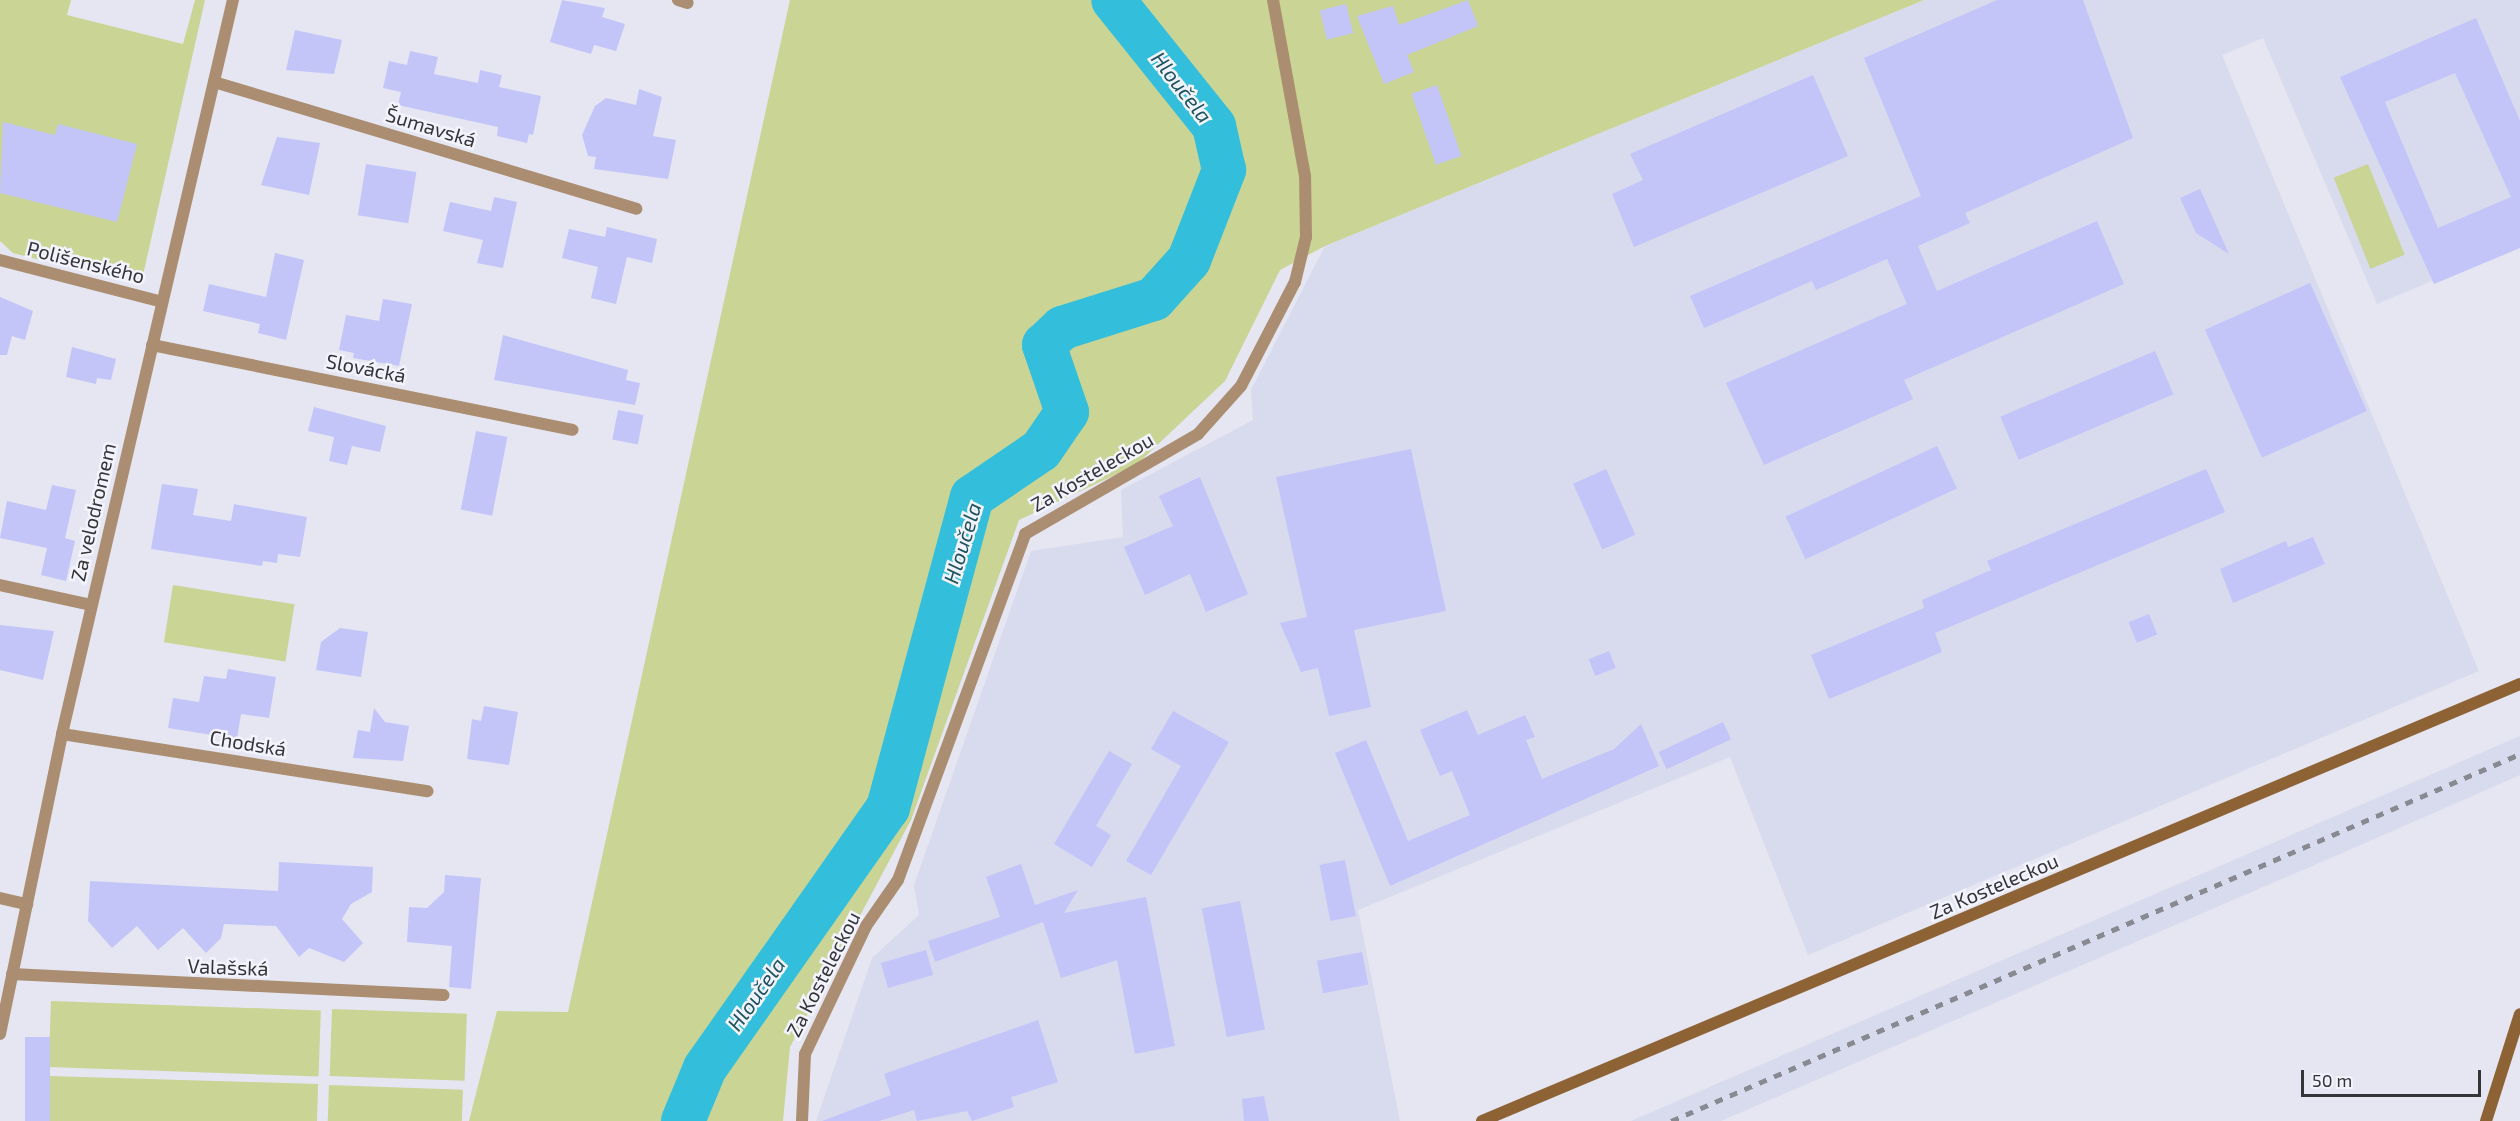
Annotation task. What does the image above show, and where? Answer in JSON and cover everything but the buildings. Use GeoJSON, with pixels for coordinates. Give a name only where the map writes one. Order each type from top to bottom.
{"type":"FeatureCollection","features":[{"type":"Feature","properties":{"kind":"street","name":"Za velodromem"},"geometry":{"type":"LineString","coordinates":[[0,1034],[62,734],[233,0]]}},
{"type":"Feature","properties":{"kind":"street","name":"Za Kosteleckou"},"geometry":{"type":"LineString","coordinates":[[802,1121],[805,1054],[866,926],[898,880],[1025,534],[1198,434],[1241,386],[1295,282],[1306,237],[1305,176],[1273,0]]}},
{"type":"Feature","properties":{"kind":"street","name":"Šumavská"},"geometry":{"type":"LineString","coordinates":[[214,82],[636,209]]}},
{"type":"Feature","properties":{"kind":"street","name":"Polišenského"},"geometry":{"type":"LineString","coordinates":[[0,260],[162,302]]}},
{"type":"Feature","properties":{"kind":"street","name":"Slovácká"},"geometry":{"type":"LineString","coordinates":[[152,345],[573,430]]}},
{"type":"Feature","properties":{"kind":"street"},"geometry":{"type":"LineString","coordinates":[[0,585],[92,605]]}},
{"type":"Feature","properties":{"kind":"street","name":"Za Kosteleckou"},"geometry":{"type":"LineString","coordinates":[[1482,1121],[2520,684]]}},
{"type":"Feature","properties":{"kind":"street","name":"Chodská"},"geometry":{"type":"LineString","coordinates":[[62,734],[428,791]]}},
{"type":"Feature","properties":{"kind":"street"},"geometry":{"type":"LineString","coordinates":[[0,898],[27,904]]}},
{"type":"Feature","properties":{"kind":"street","name":"Valašská"},"geometry":{"type":"LineString","coordinates":[[12,974],[442,995]]}},
{"type":"Feature","properties":{"kind":"street"},"geometry":{"type":"LineString","coordinates":[[2486,1121],[2520,1014]]}},
{"type":"Feature","properties":{"kind":"shaded area"},"geometry":{"type":"Polygon","coordinates":[[[1924,0],[2520,0],[2520,244],[2377,304],[2263,38],[2222,55],[2479,671],[1808,955],[1730,757],[1358,910],[1400,1121],[816,1121],[872,958],[919,915],[914,885],[1031,551],[1123,537],[1121,490],[1253,420],[1251,390],[1325,246],[1924,0]]]}},
{"type":"Feature","properties":{"kind":"shaded area"},"geometry":{"type":"Polygon","coordinates":[[[2520,736],[2520,775],[2356,847],[1721,1121],[1631,1121],[2520,736]]]}},
{"type":"Feature","properties":{"kind":"green space"},"geometry":{"type":"Polygon","coordinates":[[[0,0],[71,0],[67,15],[183,44],[195,0],[205,0],[141,284],[80,269],[72,254],[56,250],[40,260],[13,253],[0,241],[0,0]]]}},
{"type":"Feature","properties":{"kind":"green space"},"geometry":{"type":"Polygon","coordinates":[[[790,0],[1924,0],[1325,246],[1280,270],[1225,381],[1136,465],[1019,520],[911,820],[790,1047],[783,1121],[469,1121],[497,1011],[568,1012],[790,0]]]}},
{"type":"Feature","properties":{"kind":"green space"},"geometry":{"type":"Polygon","coordinates":[[[2368,164],[2405,255],[2370,269],[2334,178],[2368,164]]]}},
{"type":"Feature","properties":{"kind":"green space"},"geometry":{"type":"Polygon","coordinates":[[[173,585],[294,604],[285,662],[164,642],[173,585]]]}},
{"type":"Feature","properties":{"kind":"green space"},"geometry":{"type":"Polygon","coordinates":[[[51,1001],[321,1010],[319,1076],[49,1067],[51,1001]]]}},
{"type":"Feature","properties":{"kind":"green space"},"geometry":{"type":"Polygon","coordinates":[[[332,1009],[467,1014],[465,1081],[330,1076],[332,1009]]]}},
{"type":"Feature","properties":{"kind":"green space"},"geometry":{"type":"Polygon","coordinates":[[[49,1076],[318,1084],[317,1121],[48,1121],[49,1076]]]}},
{"type":"Feature","properties":{"kind":"green space"},"geometry":{"type":"Polygon","coordinates":[[[329,1085],[463,1090],[462,1121],[328,1121],[329,1085]]]}},
{"type":"Feature","properties":{"kind":"waterway","name":"Hloučela"},"geometry":{"type":"LineString","coordinates":[[683,1121],[705,1068],[888,808],[972,497],[1041,450],[1067,412],[1044,345],[1062,328],[1154,299],[1189,260],[1224,170],[1214,126],[1113,0]]}},
{"type":"Feature","properties":{"kind":"railway"},"geometry":{"type":"LineString","coordinates":[[1671,1121],[2520,754]]}}]}
